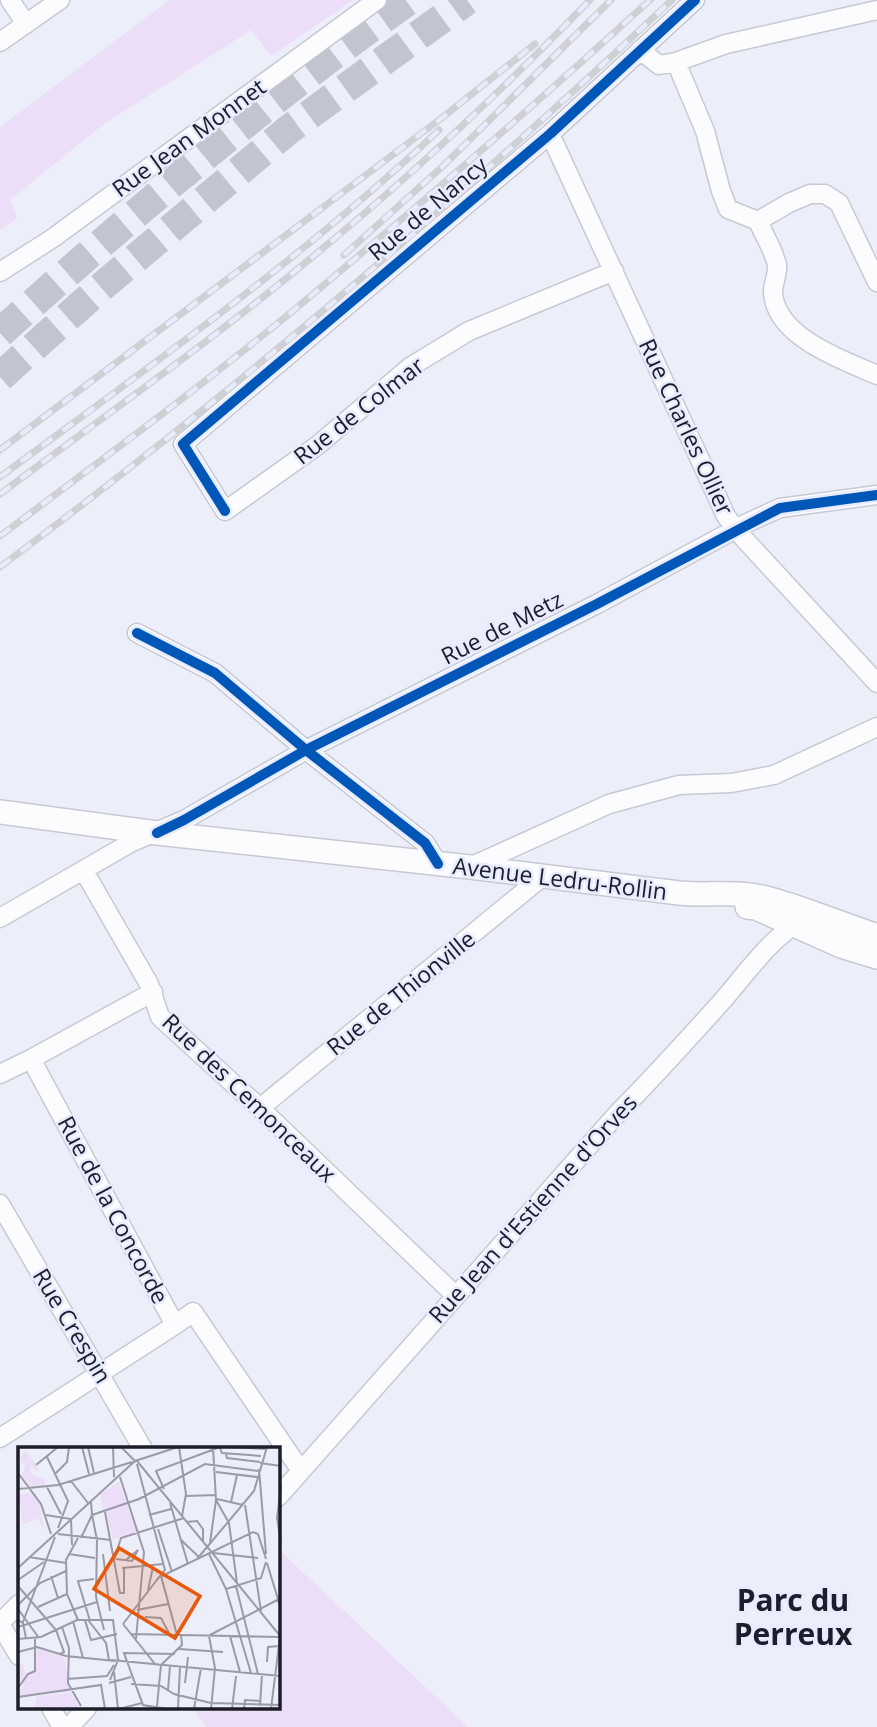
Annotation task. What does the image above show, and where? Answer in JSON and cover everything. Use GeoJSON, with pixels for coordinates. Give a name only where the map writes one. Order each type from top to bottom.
{"type":"FeatureCollection","features":[{"type":"Feature","properties":{"kind":"street"},"geometry":{"type":"LineString","coordinates":[[10,0],[26,24]]}},
{"type":"Feature","properties":{"kind":"street"},"geometry":{"type":"LineString","coordinates":[[0,42],[60,0]]}},
{"type":"Feature","properties":{"kind":"street","name":"Rue Jean Monnet"},"geometry":{"type":"LineString","coordinates":[[0,272],[52,238],[377,0]]}},
{"type":"Feature","properties":{"kind":"street","name":"Rue de Nancy"},"geometry":{"type":"LineString","coordinates":[[225,511],[183,444],[550,134],[695,0]]}},
{"type":"Feature","properties":{"kind":"street"},"geometry":{"type":"LineString","coordinates":[[640,50],[659,65],[676,62],[726,44],[877,10]]}},
{"type":"Feature","properties":{"kind":"street"},"geometry":{"type":"LineString","coordinates":[[676,62],[705,131],[728,209],[758,221],[777,267],[773,293],[784,322],[799,336],[836,357],[877,375]]}},
{"type":"Feature","properties":{"kind":"street","name":"Rue Charles Ollier"},"geometry":{"type":"LineString","coordinates":[[550,134],[726,516],[877,683]]}},
{"type":"Feature","properties":{"kind":"street"},"geometry":{"type":"LineString","coordinates":[[758,221],[810,194],[825,194],[839,203],[877,282]]}},
{"type":"Feature","properties":{"kind":"street","name":"Rue de Colmar"},"geometry":{"type":"LineString","coordinates":[[225,511],[318,445],[411,366],[470,331],[614,271]]}},
{"type":"Feature","properties":{"kind":"street","name":"Rue de Metz"},"geometry":{"type":"LineString","coordinates":[[0,918],[132,842],[184,820],[306,750],[597,604],[780,508],[877,495]]}},
{"type":"Feature","properties":{"kind":"street"},"geometry":{"type":"LineString","coordinates":[[137,633],[215,673],[306,750],[425,844],[438,864]]}},
{"type":"Feature","properties":{"kind":"street"},"geometry":{"type":"LineString","coordinates":[[470,867],[609,804],[680,785],[731,783],[774,775],[877,727]]}},
{"type":"Feature","properties":{"kind":"street","name":"Avenue Ledru-Rollin"},"geometry":{"type":"LineString","coordinates":[[0,812],[157,833],[542,877],[704,895],[727,892],[769,898],[844,936],[877,957]]}},
{"type":"Feature","properties":{"kind":"street","name":"Rue des Cemonceaux"},"geometry":{"type":"LineString","coordinates":[[84,871],[153,992],[160,1017],[260,1108],[455,1295]]}},
{"type":"Feature","properties":{"kind":"street","name":"Rue de Thionville"},"geometry":{"type":"LineString","coordinates":[[260,1108],[542,877]]}},
{"type":"Feature","properties":{"kind":"street","name":"Avenue Ledru-Rollin"},"geometry":{"type":"LineString","coordinates":[[704,895],[728,905],[755,908],[792,925],[844,936],[875,935]]}},
{"type":"Feature","properties":{"kind":"street","name":"Rue Jean d'Estienne d'Orves"},"geometry":{"type":"LineString","coordinates":[[280,1495],[618,1113],[663,1069],[753,965],[792,925]]}},
{"type":"Feature","properties":{"kind":"street","name":"Avenue Ledru-Rollin"},"geometry":{"type":"LineString","coordinates":[[844,936],[858,958],[877,967]]}},
{"type":"Feature","properties":{"kind":"street"},"geometry":{"type":"LineString","coordinates":[[0,1074],[153,992]]}},
{"type":"Feature","properties":{"kind":"street","name":"Rue de la Concorde"},"geometry":{"type":"LineString","coordinates":[[0,1438],[175,1325],[31,1059]]}},
{"type":"Feature","properties":{"kind":"street","name":"Rue Crespin"},"geometry":{"type":"LineString","coordinates":[[0,1204],[142,1447]]}},
{"type":"Feature","properties":{"kind":"street"},"geometry":{"type":"LineString","coordinates":[[175,1325],[193,1312],[300,1471]]}},
{"type":"Feature","properties":{"kind":"street"},"geometry":{"type":"LineString","coordinates":[[18,1605],[0,1624],[18,1654]]}},
{"type":"Feature","properties":{"kind":"street"},"geometry":{"type":"LineString","coordinates":[[52,1710],[62,1727]]}},
{"type":"Feature","properties":{"kind":"street"},"geometry":{"type":"LineString","coordinates":[[69,1727],[85,1710]]}},
{"type":"Feature","properties":{"kind":"shaded area"},"geometry":{"type":"Polygon","coordinates":[[[170,0],[353,0],[271,56],[251,30],[104,124],[10,200],[17,218],[0,230],[0,127],[170,0]]]}},
{"type":"Feature","properties":{"kind":"shaded area"},"geometry":{"type":"Polygon","coordinates":[[[280,1551],[468,1727],[207,1727],[194,1710],[280,1710],[280,1551]]]}},
{"type":"Feature","properties":{"kind":"tunnel"},"geometry":{"type":"LineString","coordinates":[[0,333],[200,160],[303,78],[409,0]]}},
{"type":"Feature","properties":{"kind":"tunnel"},"geometry":{"type":"LineString","coordinates":[[0,377],[99,289],[287,131],[467,0]]}},
{"type":"Feature","properties":{"kind":"railway"},"geometry":{"type":"LineString","coordinates":[[0,494],[230,323],[343,232],[452,136],[590,0]]}},
{"type":"Feature","properties":{"kind":"railway"},"geometry":{"type":"LineString","coordinates":[[344,255],[443,166],[611,0]]}},
{"type":"Feature","properties":{"kind":"railway"},"geometry":{"type":"LineString","coordinates":[[0,536],[294,310],[474,157],[650,0]]}},
{"type":"Feature","properties":{"kind":"railway"},"geometry":{"type":"LineString","coordinates":[[0,567],[174,433],[344,293],[510,149],[672,0]]}},
{"type":"Feature","properties":{"kind":"railway"},"geometry":{"type":"LineString","coordinates":[[0,450],[443,117],[535,44]]}},
{"type":"Feature","properties":{"kind":"railway"},"geometry":{"type":"LineString","coordinates":[[0,477],[280,267],[439,130]]}},
{"type":"Feature","properties":{"kind":"cycle path"},"geometry":{"type":"LineString","coordinates":[[225,511],[183,444],[550,134],[695,0]]}},
{"type":"Feature","properties":{"kind":"cycle path"},"geometry":{"type":"LineString","coordinates":[[157,833],[306,750],[597,604],[780,508],[877,495]]}},
{"type":"Feature","properties":{"kind":"cycle path"},"geometry":{"type":"LineString","coordinates":[[137,633],[215,673],[306,750],[425,843],[438,864]]}},
{"type":"Feature","properties":{"kind":"district","name":"Parc du Perreux"},"geometry":{"type":"Point","coordinates":[793,1618]}}]}
